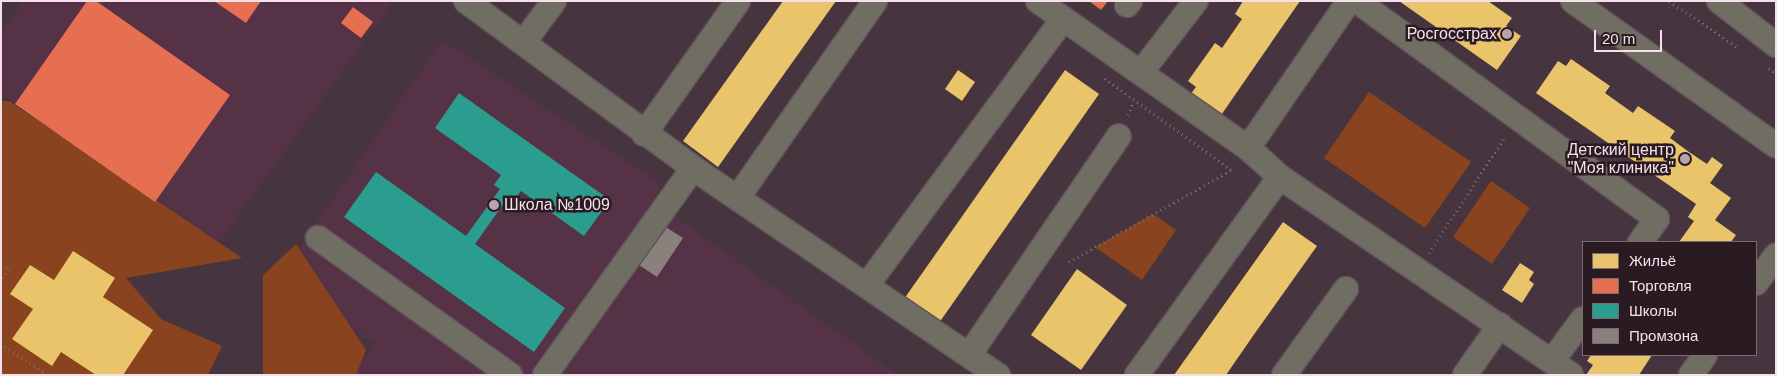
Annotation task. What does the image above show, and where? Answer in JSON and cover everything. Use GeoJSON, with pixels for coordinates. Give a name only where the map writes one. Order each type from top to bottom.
{"type":"FeatureCollection","features":[{"type":"Feature","properties":{"kind":"street"},"geometry":{"type":"LineString","coordinates":[[466,1],[524,42],[644,134],[998,375]]}},
{"type":"Feature","properties":{"kind":"street"},"geometry":{"type":"LineString","coordinates":[[524,42],[554,1]]}},
{"type":"Feature","properties":{"kind":"street"},"geometry":{"type":"LineString","coordinates":[[644,134],[738,1]]}},
{"type":"Feature","properties":{"kind":"street"},"geometry":{"type":"LineString","coordinates":[[738,197],[875,1]]}},
{"type":"Feature","properties":{"kind":"street"},"geometry":{"type":"LineString","coordinates":[[1038,1],[1142,71],[1248,148],[1280,177],[1418,269],[1571,375]]}},
{"type":"Feature","properties":{"kind":"street"},"geometry":{"type":"LineString","coordinates":[[1142,71],[1196,1]]}},
{"type":"Feature","properties":{"kind":"street"},"geometry":{"type":"LineString","coordinates":[[1248,148],[1349,1]]}},
{"type":"Feature","properties":{"kind":"street"},"geometry":{"type":"LineString","coordinates":[[1357,1],[1657,219],[1641,241]]}},
{"type":"Feature","properties":{"kind":"street"},"geometry":{"type":"LineString","coordinates":[[1573,1],[1776,146]]}},
{"type":"Feature","properties":{"kind":"street"},"geometry":{"type":"LineString","coordinates":[[1719,1],[1776,45]]}},
{"type":"Feature","properties":{"kind":"street"},"geometry":{"type":"LineString","coordinates":[[867,285],[1063,19]]}},
{"type":"Feature","properties":{"kind":"street"},"geometry":{"type":"LineString","coordinates":[[969,355],[1119,136]]}},
{"type":"Feature","properties":{"kind":"street"},"geometry":{"type":"LineString","coordinates":[[545,375],[693,168]]}},
{"type":"Feature","properties":{"kind":"street"},"geometry":{"type":"LineString","coordinates":[[1137,375],[1280,177]]}},
{"type":"Feature","properties":{"kind":"street"},"geometry":{"type":"LineString","coordinates":[[318,238],[510,375]]}},
{"type":"Feature","properties":{"kind":"street"},"geometry":{"type":"LineString","coordinates":[[1757,282],[1776,255]]}},
{"type":"Feature","properties":{"kind":"street"},"geometry":{"type":"LineString","coordinates":[[1284,375],[1346,289]]}},
{"type":"Feature","properties":{"kind":"street"},"geometry":{"type":"LineString","coordinates":[[1552,361],[1582,320]]}},
{"type":"Feature","properties":{"kind":"street"},"geometry":{"type":"LineString","coordinates":[[1465,375],[1500,325]]}},
{"type":"Feature","properties":{"kind":"street"},"geometry":{"type":"LineString","coordinates":[[1691,375],[1704,356]]}},
{"type":"Feature","properties":{"kind":"path"},"geometry":{"type":"LineString","coordinates":[[1669,1],[1743,51]]}},
{"type":"Feature","properties":{"kind":"path"},"geometry":{"type":"LineString","coordinates":[[1768,67],[1776,73]]}},
{"type":"Feature","properties":{"kind":"path"},"geometry":{"type":"LineString","coordinates":[[1069,262],[1232,170],[1096,71]]}},
{"type":"Feature","properties":{"kind":"path"},"geometry":{"type":"LineString","coordinates":[[1418,269],[1518,118]]}},
{"type":"Feature","properties":{"kind":"path"},"geometry":{"type":"LineString","coordinates":[[1,264],[9,269],[1,281]]}},
{"type":"Feature","properties":{"kind":"path"},"geometry":{"type":"LineString","coordinates":[[1,343],[47,375]]}},
{"type":"Feature","properties":{"kind":"shaded area"},"geometry":{"type":"Polygon","coordinates":[[[24,1],[389,1],[392,3],[215,248],[1,93],[1,33],[24,1]]]}},
{"type":"Feature","properties":{"kind":"shaded area","name":"Школа №1009"},"geometry":{"type":"Polygon","coordinates":[[[442,40],[661,183],[653,201],[898,375],[352,375],[374,344],[280,276],[442,40]]]}},
{"type":"Feature","properties":{"kind":"shaded area"},"geometry":{"type":"Polygon","coordinates":[[[1369,92],[1471,162],[1425,228],[1324,158],[1369,92]]]}},
{"type":"Feature","properties":{"kind":"shaded area"},"geometry":{"type":"Polygon","coordinates":[[[1,101],[9,101],[242,258],[126,278],[161,319],[222,346],[208,375],[1,375],[1,101]]]}},
{"type":"Feature","properties":{"kind":"shaded area"},"geometry":{"type":"Polygon","coordinates":[[[1491,181],[1530,208],[1492,264],[1453,237],[1491,181]]]}},
{"type":"Feature","properties":{"kind":"shaded area"},"geometry":{"type":"Polygon","coordinates":[[[1153,214],[1176,230],[1142,280],[1095,247],[1153,214]]]}},
{"type":"Feature","properties":{"kind":"shaded area"},"geometry":{"type":"Polygon","coordinates":[[[296,244],[366,350],[356,375],[263,375],[263,275],[296,244]]]}},
{"type":"Feature","properties":{"kind":"building: Жильё"},"geometry":{"type":"Polygon","coordinates":[[[783,1],[836,1],[718,167],[683,141],[783,1]]]}},
{"type":"Feature","properties":{"kind":"building: Жильё"},"geometry":{"type":"Polygon","coordinates":[[[1243,1],[1300,1],[1217,121],[1187,99],[1196,87],[1188,81],[1215,43],[1222,48],[1242,19],[1235,14],[1243,1]]]}},
{"type":"Feature","properties":{"kind":"building: Жильё"},"geometry":{"type":"Polygon","coordinates":[[[1399,1],[1488,1],[1512,18],[1506,26],[1521,36],[1497,70],[1399,1]]]}},
{"type":"Feature","properties":{"kind":"building: Жильё"},"geometry":{"type":"Polygon","coordinates":[[[1571,59],[1610,86],[1605,93],[1633,113],[1638,106],[1675,131],[1670,138],[1689,152],[1707,164],[1712,157],[1723,165],[1710,183],[1731,198],[1715,220],[1736,235],[1732,241],[1680,241],[1694,221],[1688,217],[1696,204],[1536,93],[1558,61],[1566,66],[1571,59]]]}},
{"type":"Feature","properties":{"kind":"building: Жильё"},"geometry":{"type":"Polygon","coordinates":[[[958,70],[975,82],[962,101],[945,89],[958,70]]]}},
{"type":"Feature","properties":{"kind":"building: Жильё"},"geometry":{"type":"Polygon","coordinates":[[[1065,70],[1099,94],[939,323],[904,299],[1065,70]]]}},
{"type":"Feature","properties":{"kind":"building: Жильё"},"geometry":{"type":"Polygon","coordinates":[[[1283,222],[1317,246],[1226,375],[1174,375],[1283,222]]]}},
{"type":"Feature","properties":{"kind":"building: Жильё"},"geometry":{"type":"Polygon","coordinates":[[[73,251],[115,278],[103,297],[153,330],[123,375],[96,375],[61,352],[52,366],[12,339],[33,309],[10,294],[30,265],[54,280],[73,251]]]}},
{"type":"Feature","properties":{"kind":"building: Жильё"},"geometry":{"type":"Polygon","coordinates":[[[1520,263],[1534,272],[1529,280],[1534,284],[1522,303],[1502,290],[1520,263]]]}},
{"type":"Feature","properties":{"kind":"building: Жильё"},"geometry":{"type":"Polygon","coordinates":[[[1077,269],[1127,305],[1081,370],[1031,335],[1077,269]]]}},
{"type":"Feature","properties":{"kind":"building: Жильё"},"geometry":{"type":"Polygon","coordinates":[[[1590,356],[1651,356],[1639,375],[1586,375],[1593,365],[1587,361],[1590,356]]]}},
{"type":"Feature","properties":{"kind":"building: Торговля"},"geometry":{"type":"Polygon","coordinates":[[[87,1],[96,1],[230,95],[155,202],[15,104],[87,1]]]}},
{"type":"Feature","properties":{"kind":"building: Торговля"},"geometry":{"type":"Polygon","coordinates":[[[214,1],[261,1],[246,23],[214,1]]]}},
{"type":"Feature","properties":{"kind":"building: Торговля"},"geometry":{"type":"Polygon","coordinates":[[[1089,1],[1108,1],[1101,10],[1089,1]]]}},
{"type":"Feature","properties":{"kind":"building: Торговля"},"geometry":{"type":"Polygon","coordinates":[[[353,7],[373,22],[361,38],[341,23],[353,7]]]}},
{"type":"Feature","properties":{"kind":"building: Школы"},"geometry":{"type":"Polygon","coordinates":[[[459,93],[610,200],[584,236],[521,191],[514,200],[509,196],[475,244],[565,308],[534,352],[344,217],[376,172],[466,236],[500,189],[494,185],[501,175],[435,128],[459,93]]]}},
{"type":"Feature","properties":{"kind":"building: Промзона"},"geometry":{"type":"Polygon","coordinates":[[[664,226],[683,238],[657,277],[639,265],[664,226]]]}},
{"type":"Feature","properties":{"kind":"place","name":"Росгосстрах"},"geometry":{"type":"Point","coordinates":[1507,34]}},
{"type":"Feature","properties":{"kind":"place","name":"Детский центр \"Моя клиника\""},"geometry":{"type":"Point","coordinates":[1685,159]}},
{"type":"Feature","properties":{"kind":"place","name":"Школа №1009"},"geometry":{"type":"Point","coordinates":[494,205]}}]}
